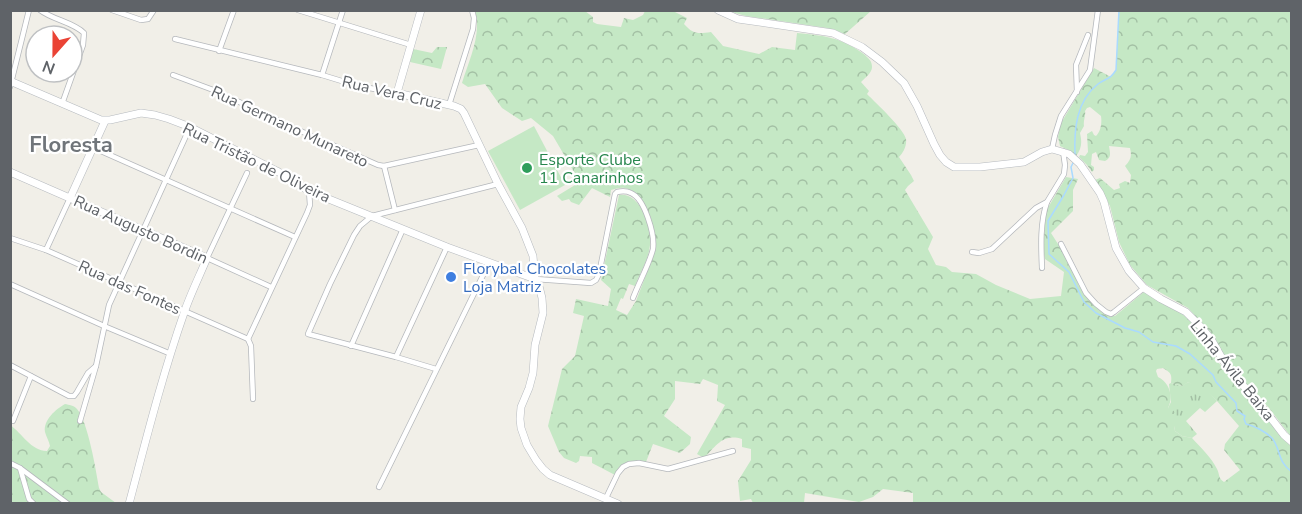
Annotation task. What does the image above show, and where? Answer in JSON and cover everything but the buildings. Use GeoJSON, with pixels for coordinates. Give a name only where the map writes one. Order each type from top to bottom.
{"type":"FeatureCollection","features":[{"type":"Feature","properties":{"kind":"street"},"geometry":{"type":"LineString","coordinates":[[29,10],[11,83],[105,121],[46,250]]}},
{"type":"Feature","properties":{"kind":"street"},"geometry":{"type":"LineString","coordinates":[[40,10],[84,33],[83,45],[62,104]]}},
{"type":"Feature","properties":{"kind":"street"},"geometry":{"type":"LineString","coordinates":[[112,10],[141,20],[148,19],[154,10]]}},
{"type":"Feature","properties":{"kind":"street"},"geometry":{"type":"LineString","coordinates":[[219,51],[234,10]]}},
{"type":"Feature","properties":{"kind":"street"},"geometry":{"type":"LineString","coordinates":[[298,10],[411,45]]}},
{"type":"Feature","properties":{"kind":"street"},"geometry":{"type":"LineString","coordinates":[[322,75],[343,10]]}},
{"type":"Feature","properties":{"kind":"street"},"geometry":{"type":"LineString","coordinates":[[397,93],[421,10]]}},
{"type":"Feature","properties":{"kind":"street"},"geometry":{"type":"LineString","coordinates":[[449,105],[473,29],[472,10]]}},
{"type":"Feature","properties":{"kind":"street"},"geometry":{"type":"LineString","coordinates":[[718,10],[738,19],[833,33],[862,47],[904,83],[940,155],[954,167],[980,167],[1024,162],[1052,149],[1066,152],[1064,174],[1044,211],[1042,268]]}},
{"type":"Feature","properties":{"kind":"street"},"geometry":{"type":"LineString","coordinates":[[1052,149],[1061,116],[1090,70],[1098,10]]}},
{"type":"Feature","properties":{"kind":"street"},"geometry":{"type":"LineString","coordinates":[[1077,92],[1076,65],[1088,35]]}},
{"type":"Feature","properties":{"kind":"street","name":"Rua Vera Cruz"},"geometry":{"type":"LineString","coordinates":[[175,39],[358,86],[458,107],[464,113],[526,236],[534,262],[535,279],[541,292],[543,313],[535,345],[533,373],[520,410],[521,428],[527,445],[536,460],[550,475],[618,504]]}},
{"type":"Feature","properties":{"kind":"street","name":"Rua Germano Munareto"},"geometry":{"type":"LineString","coordinates":[[173,75],[216,91],[372,164],[384,166],[479,145]]}},
{"type":"Feature","properties":{"kind":"street","name":"Rua Tristão de Oliveira"},"geometry":{"type":"LineString","coordinates":[[105,121],[146,113],[161,116],[190,127],[277,171],[309,190],[403,230],[535,279]]}},
{"type":"Feature","properties":{"kind":"street"},"geometry":{"type":"LineString","coordinates":[[80,421],[96,366],[109,305],[190,127]]}},
{"type":"Feature","properties":{"kind":"street"},"geometry":{"type":"LineString","coordinates":[[94,148],[295,237]]}},
{"type":"Feature","properties":{"kind":"street","name":"Linha Ávila Baixa"},"geometry":{"type":"LineString","coordinates":[[1066,152],[1080,164],[1100,193],[1116,248],[1129,272],[1144,288],[1186,312],[1200,326],[1211,339],[1227,367],[1292,442]]}},
{"type":"Feature","properties":{"kind":"street"},"geometry":{"type":"LineString","coordinates":[[384,166],[395,210]]}},
{"type":"Feature","properties":{"kind":"street","name":"Rua Augusto Bordin"},"geometry":{"type":"LineString","coordinates":[[10,172],[271,287]]}},
{"type":"Feature","properties":{"kind":"street"},"geometry":{"type":"LineString","coordinates":[[129,504],[184,311],[247,173]]}},
{"type":"Feature","properties":{"kind":"street"},"geometry":{"type":"LineString","coordinates":[[436,369],[308,334],[354,236],[360,226],[372,216],[498,184]]}},
{"type":"Feature","properties":{"kind":"street"},"geometry":{"type":"LineString","coordinates":[[252,399],[251,346],[248,339],[310,205],[309,190]]}},
{"type":"Feature","properties":{"kind":"street"},"geometry":{"type":"LineString","coordinates":[[535,279],[591,283],[596,280],[614,197],[617,192],[626,191],[640,201],[653,237],[651,255],[633,298]]}},
{"type":"Feature","properties":{"kind":"street"},"geometry":{"type":"LineString","coordinates":[[972,252],[986,252],[992,249],[1036,208],[1047,202]]}},
{"type":"Feature","properties":{"kind":"street"},"geometry":{"type":"LineString","coordinates":[[351,346],[403,230]]}},
{"type":"Feature","properties":{"kind":"street","name":"Rua das Fontes"},"geometry":{"type":"LineString","coordinates":[[10,238],[46,250],[248,339]]}},
{"type":"Feature","properties":{"kind":"street"},"geometry":{"type":"LineString","coordinates":[[1061,244],[1086,293],[1106,312],[1111,314],[1144,288]]}},
{"type":"Feature","properties":{"kind":"street"},"geometry":{"type":"LineString","coordinates":[[396,357],[447,247]]}},
{"type":"Feature","properties":{"kind":"street"},"geometry":{"type":"LineString","coordinates":[[379,487],[489,263]]}},
{"type":"Feature","properties":{"kind":"street"},"geometry":{"type":"LineString","coordinates":[[10,284],[171,354]]}},
{"type":"Feature","properties":{"kind":"street"},"geometry":{"type":"LineString","coordinates":[[10,365],[69,396],[76,394],[88,373],[96,366]]}},
{"type":"Feature","properties":{"kind":"street"},"geometry":{"type":"LineString","coordinates":[[13,421],[31,376]]}},
{"type":"Feature","properties":{"kind":"street"},"geometry":{"type":"LineString","coordinates":[[606,498],[618,473],[629,464],[639,463],[668,469],[733,451]]}},
{"type":"Feature","properties":{"kind":"street"},"geometry":{"type":"LineString","coordinates":[[10,463],[68,504]]}},
{"type":"Feature","properties":{"kind":"street"},"geometry":{"type":"LineString","coordinates":[[20,468],[30,499],[34,504]]}},
{"type":"Feature","properties":{"kind":"green space"},"geometry":{"type":"Polygon","coordinates":[[[475,11],[585,11],[593,17],[593,22],[597,24],[621,27],[624,18],[633,20],[643,15],[645,11],[673,11],[687,18],[684,24],[690,30],[699,33],[711,32],[723,46],[759,54],[772,47],[795,50],[797,33],[825,37],[848,44],[865,55],[871,62],[871,71],[861,82],[869,91],[867,94],[895,123],[906,139],[906,144],[899,157],[914,181],[905,190],[933,237],[928,249],[936,265],[946,267],[952,272],[976,274],[1030,299],[1061,296],[1064,272],[1045,259],[1043,249],[1046,211],[1066,177],[1078,179],[1073,190],[1073,211],[1051,233],[1065,255],[1079,286],[1109,315],[1115,316],[1145,291],[1194,323],[1207,340],[1217,361],[1291,446],[1291,503],[913,504],[913,493],[883,489],[873,497],[859,502],[805,493],[804,503],[753,503],[751,499],[740,501],[738,481],[751,460],[751,449],[742,447],[742,439],[725,439],[704,458],[697,454],[725,405],[717,401],[718,385],[703,379],[700,384],[675,381],[675,399],[664,416],[691,437],[690,444],[680,453],[653,444],[646,462],[628,463],[621,467],[615,475],[592,463],[592,457],[580,456],[576,463],[564,458],[548,426],[562,369],[575,356],[584,316],[573,313],[576,299],[608,306],[611,289],[601,280],[619,195],[633,199],[639,205],[647,221],[650,238],[648,255],[635,286],[629,284],[616,310],[627,315],[636,301],[654,254],[655,236],[646,206],[633,191],[625,188],[611,190],[610,197],[592,188],[579,205],[569,199],[562,201],[557,196],[580,182],[553,136],[531,118],[522,121],[502,108],[485,84],[468,87],[462,83],[474,47],[477,20],[475,11]],[[1163,368],[1156,371],[1169,390],[1171,399],[1168,408],[1175,413],[1178,421],[1174,426],[1175,431],[1182,436],[1192,438],[1212,461],[1224,482],[1240,470],[1224,450],[1225,444],[1239,426],[1206,391],[1197,396],[1194,392],[1196,387],[1188,382],[1183,386],[1171,383],[1170,374],[1163,368]]]}},
{"type":"Feature","properties":{"kind":"green space"},"geometry":{"type":"Polygon","coordinates":[[[728,11],[871,11],[845,34],[827,28],[746,16],[728,11]]]}},
{"type":"Feature","properties":{"kind":"green space"},"geometry":{"type":"Polygon","coordinates":[[[1119,11],[1291,11],[1291,437],[1269,408],[1230,367],[1211,333],[1188,308],[1147,285],[1130,265],[1119,242],[1110,206],[1095,180],[1100,178],[1114,190],[1120,188],[1119,184],[1125,181],[1130,183],[1131,175],[1125,166],[1129,162],[1130,148],[1109,146],[1110,156],[1105,161],[1099,160],[1096,152],[1092,154],[1091,165],[1094,170],[1092,172],[1079,157],[1080,155],[1085,156],[1088,152],[1087,134],[1092,131],[1096,136],[1101,127],[1101,116],[1090,107],[1085,111],[1084,126],[1080,133],[1081,145],[1076,156],[1060,146],[1058,137],[1061,123],[1094,68],[1111,77],[1116,70],[1119,11]]]}},
{"type":"Feature","properties":{"kind":"green space"},"geometry":{"type":"Polygon","coordinates":[[[437,47],[447,47],[441,69],[410,62],[413,49],[432,53],[437,47]]]}},
{"type":"Feature","properties":{"kind":"green space","name":"Esporte Clube 11 Canarinhos"},"geometry":{"type":"Polygon","coordinates":[[[534,126],[565,185],[520,210],[488,151],[534,126]]]}},
{"type":"Feature","properties":{"kind":"green space"},"geometry":{"type":"Polygon","coordinates":[[[1188,382],[1206,390],[1217,401],[1205,412],[1200,408],[1186,421],[1197,434],[1192,438],[1182,436],[1175,431],[1168,408],[1171,402],[1169,384],[1182,386],[1188,382]]]}},
{"type":"Feature","properties":{"kind":"green space"},"geometry":{"type":"Polygon","coordinates":[[[65,404],[77,409],[81,415],[91,447],[99,488],[116,503],[11,503],[10,425],[31,445],[47,451],[50,446],[45,432],[46,423],[54,412],[65,404]]]}},
{"type":"Feature","properties":{"kind":"waterway"},"geometry":{"type":"LineString","coordinates":[[1075,155],[1076,126],[1081,107],[1091,91],[1116,70],[1119,10]]}},
{"type":"Feature","properties":{"kind":"waterway"},"geometry":{"type":"LineString","coordinates":[[1073,163],[1071,167],[1073,178],[1048,221],[1049,254],[1069,272],[1084,302],[1096,313],[1125,328],[1139,332],[1153,342],[1176,346],[1190,354],[1213,375],[1216,382],[1236,403],[1237,411],[1245,416],[1246,424],[1272,438],[1281,460],[1292,472]]}},
{"type":"Feature","properties":{"kind":"place","name":"Esporte Clube 11 Canarinhos"},"geometry":{"type":"Point","coordinates":[527,168]}},
{"type":"Feature","properties":{"kind":"place","name":"Florybal Chocolates Loja Matriz"},"geometry":{"type":"Point","coordinates":[451,277]}},
{"type":"Feature","properties":{"kind":"district","name":"Floresta"},"geometry":{"type":"Point","coordinates":[71,144]}}]}
